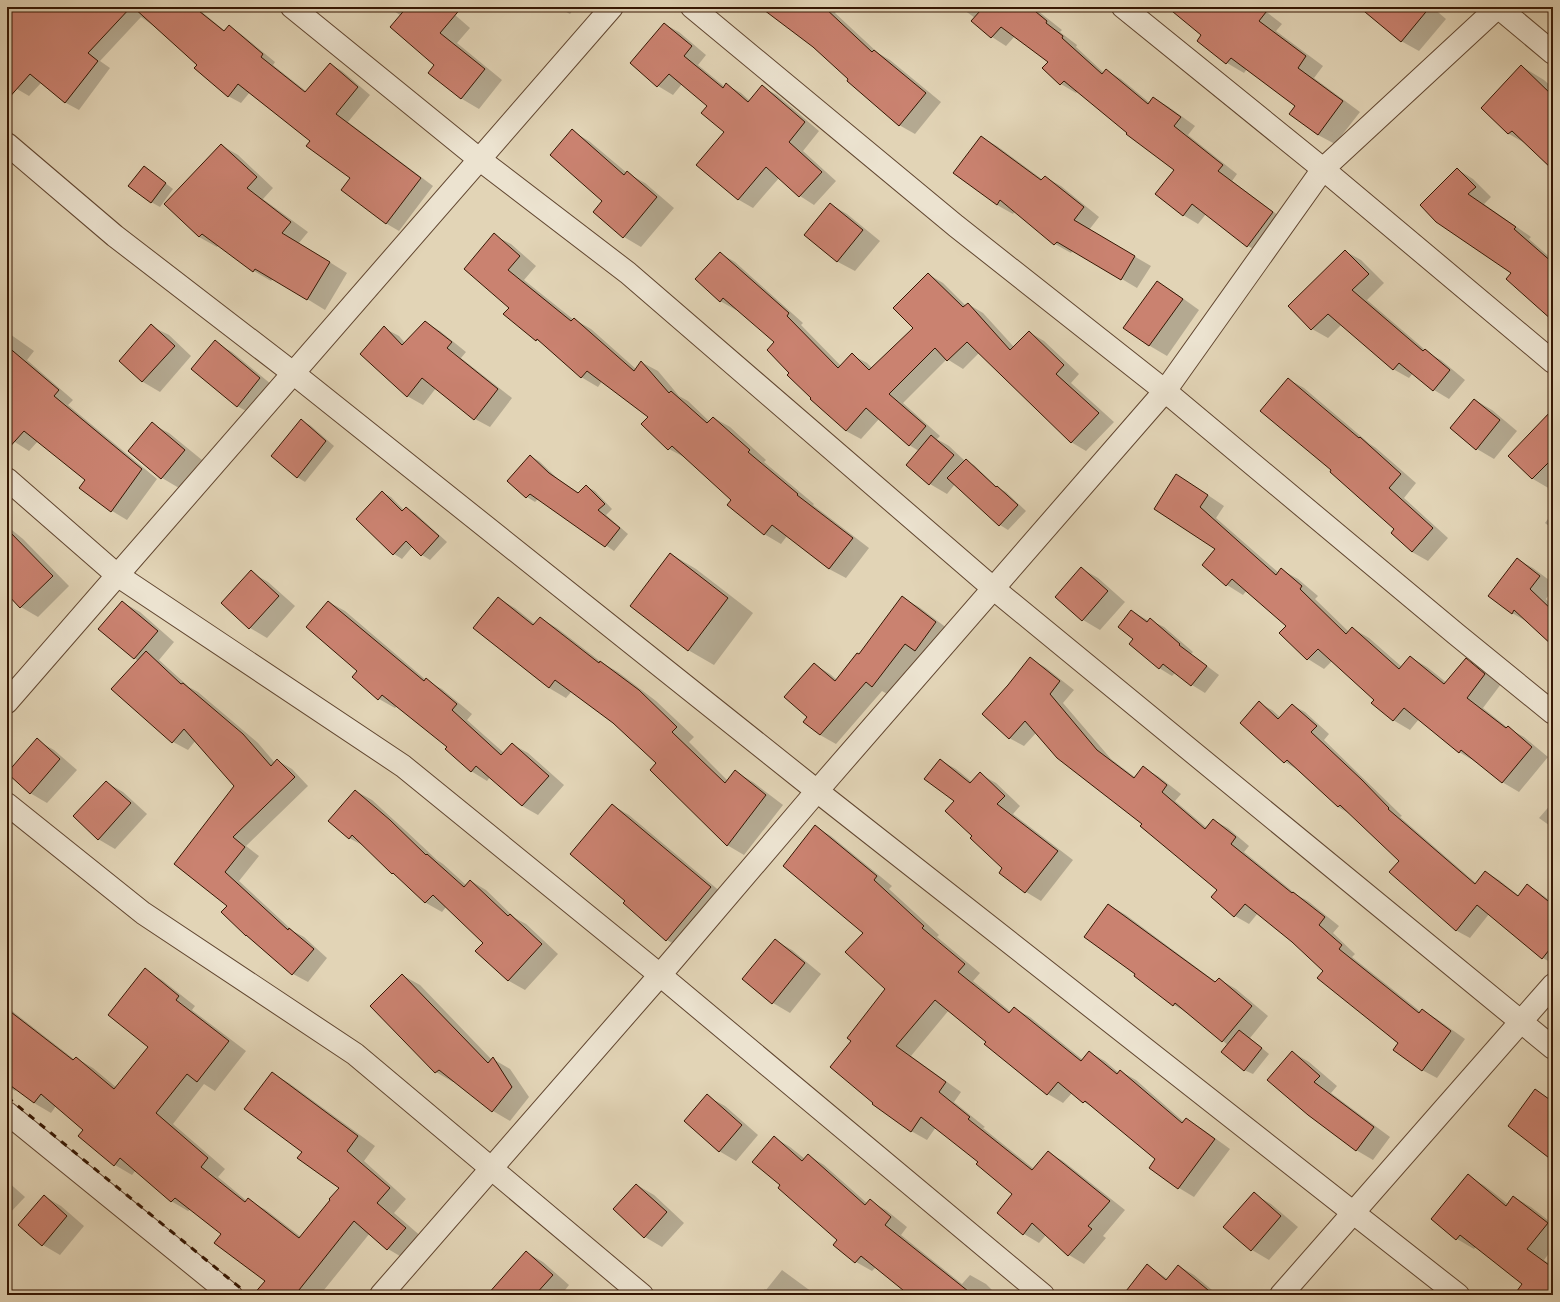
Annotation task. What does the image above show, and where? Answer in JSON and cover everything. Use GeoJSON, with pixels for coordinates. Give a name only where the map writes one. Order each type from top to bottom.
{"type":"FeatureCollection","features":[{"type":"Feature","properties":{"kind":"street"},"geometry":{"type":"LineString","coordinates":[[292,7],[479,160],[628,273],[994,589],[1553,1048]]}},
{"type":"Feature","properties":{"kind":"street"},"geometry":{"type":"LineString","coordinates":[[7,702],[612,7]]}},
{"type":"Feature","properties":{"kind":"street"},"geometry":{"type":"LineString","coordinates":[[692,7],[956,226],[1165,391],[1553,713]]}},
{"type":"Feature","properties":{"kind":"street"},"geometry":{"type":"LineString","coordinates":[[1123,7],[1323,169],[1553,362]]}},
{"type":"Feature","properties":{"kind":"street"},"geometry":{"type":"LineString","coordinates":[[381,1295],[1165,391],[1323,169],[1498,7],[1553,53]]}},
{"type":"Feature","properties":{"kind":"street"},"geometry":{"type":"LineString","coordinates":[[7,144],[115,236],[293,373],[817,792],[1458,1295]]}},
{"type":"Feature","properties":{"kind":"street"},"geometry":{"type":"LineString","coordinates":[[7,479],[117,575],[403,766],[660,975],[1043,1295]]}},
{"type":"Feature","properties":{"kind":"street"},"geometry":{"type":"LineString","coordinates":[[7,804],[143,913],[355,1054],[642,1295]]}},
{"type":"Feature","properties":{"kind":"street"},"geometry":{"type":"LineString","coordinates":[[1281,1295],[1553,985]]}},
{"type":"Feature","properties":{"kind":"street"},"geometry":{"type":"LineString","coordinates":[[7,1113],[231,1295]]}},
{"type":"Feature","properties":{"kind":"building"},"geometry":{"type":"Polygon","coordinates":[[[7,7],[131,7],[88,53],[98,61],[65,103],[30,74],[7,100],[7,7]]]}},
{"type":"Feature","properties":{"kind":"building"},"geometry":{"type":"Polygon","coordinates":[[[133,7],[194,7],[224,31],[229,25],[263,54],[261,57],[305,92],[330,63],[358,87],[336,114],[421,178],[386,224],[341,190],[350,178],[306,146],[310,141],[238,84],[228,97],[194,68],[197,65],[133,7]]]}},
{"type":"Feature","properties":{"kind":"building"},"geometry":{"type":"Polygon","coordinates":[[[407,7],[462,7],[440,33],[485,69],[461,99],[428,73],[434,65],[390,27],[407,7]]]}},
{"type":"Feature","properties":{"kind":"building"},"geometry":{"type":"Polygon","coordinates":[[[760,7],[824,7],[872,52],[874,50],[926,93],[899,126],[847,81],[848,79],[813,47],[760,7]]]}},
{"type":"Feature","properties":{"kind":"building"},"geometry":{"type":"Polygon","coordinates":[[[975,7],[1030,7],[1047,21],[1046,23],[1063,36],[1062,38],[1102,74],[1106,69],[1148,104],[1153,97],[1181,117],[1174,126],[1223,165],[1218,171],[1273,212],[1247,247],[1192,204],[1183,216],[1155,194],[1174,170],[1126,134],[1127,133],[1064,81],[1060,85],[1042,68],[1048,62],[1001,27],[991,38],[971,21],[980,11],[975,7]]]}},
{"type":"Feature","properties":{"kind":"building"},"geometry":{"type":"Polygon","coordinates":[[[1167,7],[1270,7],[1259,21],[1306,56],[1298,68],[1343,101],[1318,135],[1289,114],[1295,106],[1231,58],[1226,64],[1197,41],[1201,35],[1167,7]]]}},
{"type":"Feature","properties":{"kind":"building"},"geometry":{"type":"Polygon","coordinates":[[[1359,7],[1430,7],[1401,42],[1359,7]]]}},
{"type":"Feature","properties":{"kind":"building"},"geometry":{"type":"Polygon","coordinates":[[[664,23],[692,46],[684,56],[723,88],[726,83],[748,102],[762,85],[805,122],[789,142],[822,172],[799,197],[766,167],[738,200],[696,165],[724,132],[701,113],[707,106],[669,74],[657,87],[630,63],[664,23]]]}},
{"type":"Feature","properties":{"kind":"building"},"geometry":{"type":"Polygon","coordinates":[[[1521,65],[1553,96],[1553,170],[1512,131],[1508,134],[1481,108],[1521,65]]]}},
{"type":"Feature","properties":{"kind":"building"},"geometry":{"type":"Polygon","coordinates":[[[572,129],[624,175],[627,171],[657,197],[623,238],[593,212],[602,201],[550,155],[572,129]]]}},
{"type":"Feature","properties":{"kind":"building"},"geometry":{"type":"Polygon","coordinates":[[[981,136],[1041,180],[1045,176],[1084,207],[1074,220],[1135,256],[1121,280],[1057,242],[1054,245],[1000,200],[997,205],[953,173],[981,136]]]}},
{"type":"Feature","properties":{"kind":"building"},"geometry":{"type":"Polygon","coordinates":[[[221,144],[257,177],[247,188],[291,222],[282,233],[330,262],[307,300],[255,269],[253,272],[202,234],[199,237],[164,204],[221,144]]]}},
{"type":"Feature","properties":{"kind":"building"},"geometry":{"type":"Polygon","coordinates":[[[144,166],[166,183],[151,203],[128,186],[144,166]]]}},
{"type":"Feature","properties":{"kind":"building"},"geometry":{"type":"Polygon","coordinates":[[[1457,168],[1476,187],[1468,194],[1516,227],[1514,229],[1553,263],[1553,321],[1506,279],[1511,273],[1436,222],[1420,205],[1457,168]]]}},
{"type":"Feature","properties":{"kind":"building"},"geometry":{"type":"Polygon","coordinates":[[[830,203],[863,230],[837,262],[804,235],[830,203]]]}},
{"type":"Feature","properties":{"kind":"building"},"geometry":{"type":"Polygon","coordinates":[[[494,233],[520,256],[508,270],[571,321],[574,318],[634,371],[641,361],[669,393],[671,391],[707,423],[713,417],[750,450],[748,452],[798,494],[797,495],[853,538],[829,569],[772,525],[764,535],[727,505],[731,500],[672,446],[668,450],[641,424],[648,417],[587,371],[581,378],[537,339],[536,341],[503,314],[509,308],[464,269],[494,233]]]}},
{"type":"Feature","properties":{"kind":"building"},"geometry":{"type":"Polygon","coordinates":[[[1345,250],[1369,274],[1352,290],[1423,351],[1425,349],[1450,370],[1433,391],[1399,363],[1393,370],[1328,314],[1311,330],[1288,306],[1345,250]]]}},
{"type":"Feature","properties":{"kind":"building"},"geometry":{"type":"Polygon","coordinates":[[[720,252],[789,313],[787,316],[838,368],[852,353],[869,370],[913,328],[893,308],[928,273],[963,307],[968,303],[1010,350],[1029,331],[1064,365],[1056,374],[1099,413],[1071,443],[967,342],[947,361],[935,348],[889,394],[926,426],[909,446],[866,408],[846,431],[810,399],[811,398],[787,375],[789,373],[767,350],[774,342],[723,298],[720,302],[695,279],[720,252]]]}},
{"type":"Feature","properties":{"kind":"building"},"geometry":{"type":"Polygon","coordinates":[[[1157,281],[1183,299],[1149,346],[1123,328],[1157,281]]]}},
{"type":"Feature","properties":{"kind":"building"},"geometry":{"type":"Polygon","coordinates":[[[425,321],[452,342],[447,348],[498,389],[474,420],[422,378],[407,397],[360,354],[384,326],[402,345],[425,321]]]}},
{"type":"Feature","properties":{"kind":"building"},"geometry":{"type":"Polygon","coordinates":[[[151,324],[175,346],[142,382],[119,361],[151,324]]]}},
{"type":"Feature","properties":{"kind":"building"},"geometry":{"type":"Polygon","coordinates":[[[215,340],[260,378],[237,407],[191,369],[215,340]]]}},
{"type":"Feature","properties":{"kind":"building"},"geometry":{"type":"Polygon","coordinates":[[[7,346],[59,390],[54,396],[142,469],[111,512],[79,488],[85,480],[24,431],[7,450],[7,346]]]}},
{"type":"Feature","properties":{"kind":"building"},"geometry":{"type":"Polygon","coordinates":[[[1288,378],[1359,438],[1360,437],[1401,474],[1389,488],[1433,528],[1412,552],[1391,533],[1394,529],[1330,472],[1331,470],[1260,411],[1288,378]]]}},
{"type":"Feature","properties":{"kind":"building"},"geometry":{"type":"Polygon","coordinates":[[[1474,399],[1500,420],[1476,450],[1450,428],[1474,399]]]}},
{"type":"Feature","properties":{"kind":"building"},"geometry":{"type":"Polygon","coordinates":[[[1553,409],[1553,458],[1532,479],[1508,456],[1553,409]]]}},
{"type":"Feature","properties":{"kind":"building"},"geometry":{"type":"Polygon","coordinates":[[[301,419],[326,441],[297,478],[271,456],[301,419]]]}},
{"type":"Feature","properties":{"kind":"building"},"geometry":{"type":"Polygon","coordinates":[[[152,422],[185,450],[161,479],[128,451],[152,422]]]}},
{"type":"Feature","properties":{"kind":"building"},"geometry":{"type":"Polygon","coordinates":[[[931,435],[954,455],[929,485],[906,465],[931,435]]]}},
{"type":"Feature","properties":{"kind":"building"},"geometry":{"type":"Polygon","coordinates":[[[530,455],[549,473],[578,493],[586,485],[605,504],[598,510],[620,528],[605,547],[530,494],[526,498],[507,481],[530,455]]]}},
{"type":"Feature","properties":{"kind":"building"},"geometry":{"type":"Polygon","coordinates":[[[966,459],[1018,505],[999,526],[947,478],[966,459]]]}},
{"type":"Feature","properties":{"kind":"building"},"geometry":{"type":"Polygon","coordinates":[[[1176,474],[1208,495],[1200,507],[1276,575],[1281,568],[1302,586],[1300,589],[1346,634],[1352,627],[1399,669],[1410,656],[1444,684],[1466,658],[1485,674],[1467,698],[1506,728],[1508,726],[1532,747],[1502,783],[1461,750],[1459,753],[1404,708],[1393,721],[1371,703],[1374,700],[1318,649],[1307,660],[1279,633],[1286,626],[1232,579],[1226,586],[1202,565],[1215,549],[1154,509],[1176,474]]]}},
{"type":"Feature","properties":{"kind":"building"},"geometry":{"type":"Polygon","coordinates":[[[382,491],[402,511],[406,507],[439,536],[421,556],[406,541],[393,555],[356,519],[382,491]]]}},
{"type":"Feature","properties":{"kind":"building"},"geometry":{"type":"Polygon","coordinates":[[[7,529],[53,576],[20,608],[7,594],[7,529]]]}},
{"type":"Feature","properties":{"kind":"building"},"geometry":{"type":"Polygon","coordinates":[[[670,553],[728,598],[688,651],[630,606],[670,553]]]}},
{"type":"Feature","properties":{"kind":"building"},"geometry":{"type":"Polygon","coordinates":[[[1517,558],[1540,576],[1530,589],[1553,611],[1553,646],[1514,610],[1512,614],[1488,596],[1517,558]]]}},
{"type":"Feature","properties":{"kind":"building"},"geometry":{"type":"Polygon","coordinates":[[[1081,567],[1108,591],[1082,621],[1055,597],[1081,567]]]}},
{"type":"Feature","properties":{"kind":"building"},"geometry":{"type":"Polygon","coordinates":[[[251,570],[279,596],[249,629],[221,603],[251,570]]]}},
{"type":"Feature","properties":{"kind":"building"},"geometry":{"type":"Polygon","coordinates":[[[902,596],[936,622],[915,651],[905,644],[872,687],[866,682],[820,735],[803,722],[807,717],[784,697],[814,663],[835,681],[857,653],[859,654],[902,596]]]}},
{"type":"Feature","properties":{"kind":"building"},"geometry":{"type":"Polygon","coordinates":[[[498,597],[533,625],[540,617],[599,663],[600,661],[639,690],[677,727],[672,732],[725,783],[735,770],[766,795],[727,846],[650,770],[656,763],[613,723],[555,680],[549,688],[473,628],[498,597]]]}},
{"type":"Feature","properties":{"kind":"building"},"geometry":{"type":"Polygon","coordinates":[[[122,601],[158,631],[134,659],[98,629],[122,601]]]}},
{"type":"Feature","properties":{"kind":"building"},"geometry":{"type":"Polygon","coordinates":[[[328,601],[424,681],[426,678],[457,704],[452,710],[501,755],[512,743],[549,776],[522,806],[476,766],[471,772],[445,749],[447,747],[382,695],[378,700],[352,677],[357,671],[306,627],[328,601]]]}},
{"type":"Feature","properties":{"kind":"building"},"geometry":{"type":"Polygon","coordinates":[[[1131,610],[1147,622],[1150,618],[1180,644],[1179,645],[1207,666],[1191,686],[1163,664],[1159,669],[1129,644],[1133,639],[1118,627],[1131,610]]]}},
{"type":"Feature","properties":{"kind":"building"},"geometry":{"type":"Polygon","coordinates":[[[146,651],[181,684],[183,683],[243,734],[271,766],[277,759],[295,777],[233,837],[245,847],[225,872],[288,930],[289,928],[314,949],[292,975],[246,936],[221,912],[227,906],[174,864],[234,786],[184,729],[172,743],[111,689],[146,651]]]}},
{"type":"Feature","properties":{"kind":"building"},"geometry":{"type":"Polygon","coordinates":[[[1030,657],[1060,681],[1050,694],[1097,750],[1134,778],[1143,766],[1167,785],[1162,792],[1205,829],[1213,819],[1236,837],[1231,844],[1292,893],[1293,892],[1325,917],[1319,925],[1342,945],[1339,949],[1419,1013],[1422,1009],[1451,1031],[1422,1071],[1393,1050],[1398,1043],[1317,978],[1323,971],[1292,942],[1245,904],[1234,917],[1211,897],[1217,890],[1140,826],[1142,824],[1057,758],[1025,721],[1009,739],[982,714],[1008,685],[1030,657]]]}},
{"type":"Feature","properties":{"kind":"building"},"geometry":{"type":"Polygon","coordinates":[[[1259,701],[1278,719],[1292,704],[1317,726],[1311,732],[1362,780],[1389,808],[1388,809],[1475,884],[1485,871],[1518,896],[1527,884],[1553,905],[1553,945],[1542,959],[1477,905],[1456,931],[1389,872],[1399,861],[1340,805],[1338,807],[1287,760],[1284,763],[1240,723],[1259,701]]]}},
{"type":"Feature","properties":{"kind":"building"},"geometry":{"type":"Polygon","coordinates":[[[37,738],[60,759],[30,794],[7,773],[37,738]]]}},
{"type":"Feature","properties":{"kind":"building"},"geometry":{"type":"Polygon","coordinates":[[[940,759],[970,783],[980,772],[1005,796],[997,804],[1058,851],[1025,893],[999,873],[1002,868],[970,838],[972,836],[945,811],[954,801],[924,779],[940,759]]]}},
{"type":"Feature","properties":{"kind":"building"},"geometry":{"type":"Polygon","coordinates":[[[106,781],[131,803],[98,840],[73,816],[106,781]]]}},
{"type":"Feature","properties":{"kind":"building"},"geometry":{"type":"Polygon","coordinates":[[[355,790],[390,820],[426,855],[427,854],[464,887],[470,880],[508,916],[510,914],[542,944],[508,981],[475,951],[483,943],[433,895],[425,903],[393,873],[392,874],[352,835],[349,839],[328,821],[355,790]]]}},
{"type":"Feature","properties":{"kind":"building"},"geometry":{"type":"Polygon","coordinates":[[[612,804],[711,887],[666,941],[623,903],[625,901],[570,854],[612,804]]]}},
{"type":"Feature","properties":{"kind":"building"},"geometry":{"type":"Polygon","coordinates":[[[815,825],[877,876],[874,880],[924,926],[922,928],[965,964],[958,972],[1009,1013],[1014,1007],[1081,1061],[1089,1051],[1117,1074],[1120,1070],[1182,1123],[1186,1118],[1215,1139],[1178,1189],[1149,1168],[1155,1159],[1085,1101],[1083,1103],[1058,1082],[1047,1095],[984,1044],[986,1042],[935,1000],[896,1046],[946,1082],[939,1092],[970,1117],[968,1119],[1032,1170],[1048,1151],[1110,1201],[1088,1226],[1092,1229],[1068,1256],[1032,1223],[1023,1235],[997,1213],[1012,1194],[976,1164],[978,1162],[921,1117],[911,1132],[872,1104],[873,1103],[830,1067],[851,1041],[847,1038],[885,989],[845,952],[863,933],[783,866],[815,825]]]}},
{"type":"Feature","properties":{"kind":"building"},"geometry":{"type":"Polygon","coordinates":[[[1108,904],[1215,982],[1219,978],[1252,1006],[1222,1042],[1175,1003],[1173,1006],[1134,976],[1135,974],[1084,937],[1108,904]]]}},
{"type":"Feature","properties":{"kind":"building"},"geometry":{"type":"Polygon","coordinates":[[[775,939],[805,963],[772,1004],[742,979],[775,939]]]}},
{"type":"Feature","properties":{"kind":"building"},"geometry":{"type":"Polygon","coordinates":[[[145,968],[179,996],[176,1000],[229,1041],[197,1082],[187,1074],[156,1113],[208,1158],[201,1167],[245,1202],[248,1198],[299,1238],[339,1188],[297,1158],[302,1152],[244,1109],[272,1072],[358,1136],[347,1151],[390,1188],[377,1203],[406,1228],[387,1250],[354,1221],[295,1295],[253,1295],[265,1281],[214,1243],[221,1234],[175,1198],[171,1202],[120,1158],[114,1166],[78,1136],[83,1130],[41,1094],[34,1103],[7,1083],[7,1009],[73,1060],[76,1057],[114,1089],[148,1047],[108,1015],[145,968]]]}},
{"type":"Feature","properties":{"kind":"building"},"geometry":{"type":"Polygon","coordinates":[[[402,974],[488,1063],[493,1057],[512,1087],[492,1112],[439,1070],[435,1073],[370,1006],[402,974]]]}},
{"type":"Feature","properties":{"kind":"building"},"geometry":{"type":"Polygon","coordinates":[[[1239,1030],[1262,1048],[1244,1071],[1221,1052],[1239,1030]]]}},
{"type":"Feature","properties":{"kind":"building"},"geometry":{"type":"Polygon","coordinates":[[[1292,1051],[1320,1076],[1314,1082],[1374,1127],[1356,1151],[1308,1115],[1267,1080],[1292,1051]]]}},
{"type":"Feature","properties":{"kind":"building"},"geometry":{"type":"Polygon","coordinates":[[[1535,1089],[1553,1102],[1553,1161],[1508,1126],[1535,1089]]]}},
{"type":"Feature","properties":{"kind":"building"},"geometry":{"type":"Polygon","coordinates":[[[707,1094],[742,1125],[719,1152],[684,1121],[707,1094]]]}},
{"type":"Feature","properties":{"kind":"building"},"geometry":{"type":"Polygon","coordinates":[[[774,1136],[802,1161],[808,1154],[865,1205],[870,1199],[891,1217],[885,1225],[973,1295],[909,1295],[861,1256],[855,1263],[833,1245],[837,1240],[778,1188],[780,1185],[752,1162],[774,1136]]]}},
{"type":"Feature","properties":{"kind":"building"},"geometry":{"type":"Polygon","coordinates":[[[1468,1174],[1506,1206],[1513,1196],[1548,1223],[1527,1249],[1553,1268],[1553,1295],[1514,1295],[1522,1284],[1460,1235],[1456,1240],[1431,1219],[1468,1174]]]}},
{"type":"Feature","properties":{"kind":"building"},"geometry":{"type":"Polygon","coordinates":[[[636,1184],[667,1212],[644,1238],[613,1209],[636,1184]]]}},
{"type":"Feature","properties":{"kind":"building"},"geometry":{"type":"Polygon","coordinates":[[[1254,1192],[1281,1216],[1251,1251],[1223,1227],[1254,1192]]]}},
{"type":"Feature","properties":{"kind":"building"},"geometry":{"type":"Polygon","coordinates":[[[44,1195],[67,1216],[42,1246],[18,1225],[44,1195]]]}},
{"type":"Feature","properties":{"kind":"building"},"geometry":{"type":"Polygon","coordinates":[[[526,1251],[553,1275],[535,1295],[487,1295],[526,1251]]]}},
{"type":"Feature","properties":{"kind":"building"},"geometry":{"type":"Polygon","coordinates":[[[1147,1264],[1166,1280],[1178,1265],[1214,1295],[1123,1295],[1147,1264]]]}},
{"type":"Feature","properties":{"kind":"railway"},"geometry":{"type":"LineString","coordinates":[[7,1097],[249,1295]]}}]}
